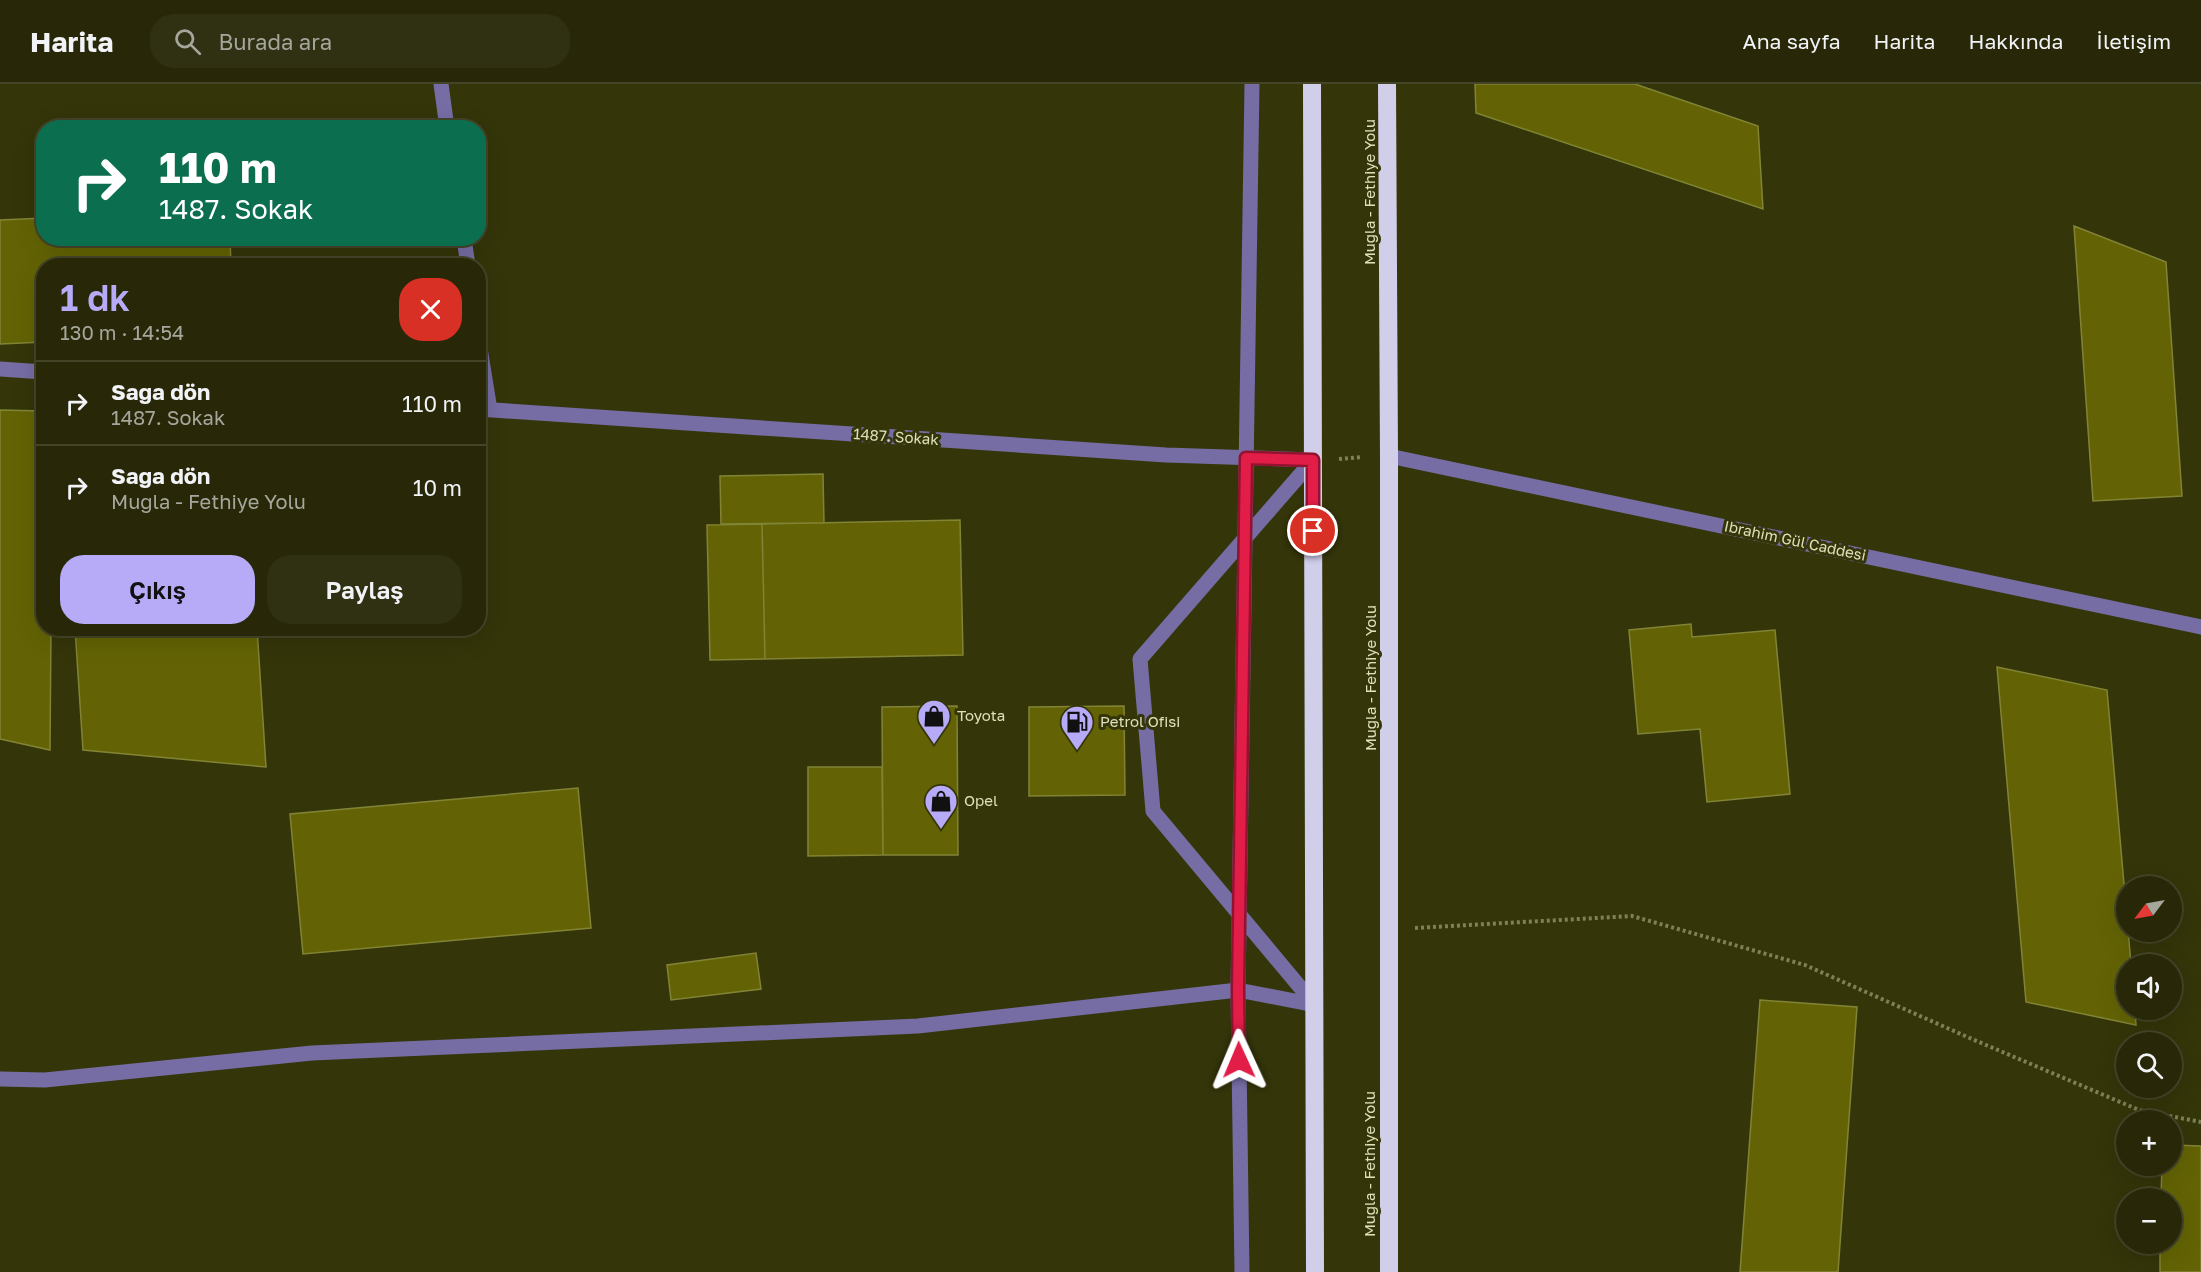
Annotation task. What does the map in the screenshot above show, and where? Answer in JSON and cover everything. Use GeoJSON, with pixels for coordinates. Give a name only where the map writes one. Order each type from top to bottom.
{"type":"FeatureCollection","features":[{"type":"Feature","properties":{"kind":"highway"},"geometry":{"type":"LineString","coordinates":[[1312,84],[1315,1272]]}},
{"type":"Feature","properties":{"kind":"highway","name":"Muğla - Fethiye Yolu"},"geometry":{"type":"LineString","coordinates":[[1387,84],[1389,1272]]}},
{"type":"Feature","properties":{"kind":"street"},"geometry":{"type":"LineString","coordinates":[[441,84],[446,120]]}},
{"type":"Feature","properties":{"kind":"street"},"geometry":{"type":"LineString","coordinates":[[1242,1272],[1238,990],[1252,84]]}},
{"type":"Feature","properties":{"kind":"street"},"geometry":{"type":"LineString","coordinates":[[0,369],[36,371]]}},
{"type":"Feature","properties":{"kind":"street","name":"1487. Sokak"},"geometry":{"type":"LineString","coordinates":[[486,410],[1166,455],[1313,460]]}},
{"type":"Feature","properties":{"kind":"street","name":"Ibrahim Gül Caddesi"},"geometry":{"type":"LineString","coordinates":[[1389,456],[2201,627]]}},
{"type":"Feature","properties":{"kind":"street"},"geometry":{"type":"LineString","coordinates":[[1313,460],[1140,659],[1153,811],[1315,1005]]}},
{"type":"Feature","properties":{"kind":"street"},"geometry":{"type":"LineString","coordinates":[[0,1079],[45,1080],[312,1053],[918,1026],[1238,990],[1315,1005]]}},
{"type":"Feature","properties":{"kind":"path"},"geometry":{"type":"LineString","coordinates":[[1313,460],[1389,456]]}},
{"type":"Feature","properties":{"kind":"path"},"geometry":{"type":"LineString","coordinates":[[1388,930],[1632,915],[1804,964],[1971,1039],[2139,1110],[2201,1122]]}},
{"type":"Feature","properties":{"kind":"building"},"geometry":{"type":"Polygon","coordinates":[[[1475,84],[1635,84],[1758,126],[1763,209],[1476,113],[1475,84]]]}},
{"type":"Feature","properties":{"kind":"building"},"geometry":{"type":"Polygon","coordinates":[[[36,218],[36,246],[230,246],[231,258],[36,258],[36,342],[0,344],[0,220],[36,218]]]}},
{"type":"Feature","properties":{"kind":"building"},"geometry":{"type":"Polygon","coordinates":[[[2074,226],[2166,262],[2182,496],[2093,501],[2074,226]]]}},
{"type":"Feature","properties":{"kind":"building"},"geometry":{"type":"Polygon","coordinates":[[[0,410],[36,411],[36,636],[51,636],[50,750],[0,739],[0,410]]]}},
{"type":"Feature","properties":{"kind":"building"},"geometry":{"type":"Polygon","coordinates":[[[823,474],[824,523],[721,524],[720,476],[823,474]]]}},
{"type":"Feature","properties":{"kind":"building"},"geometry":{"type":"Polygon","coordinates":[[[960,520],[963,655],[765,659],[762,524],[960,520]]]}},
{"type":"Feature","properties":{"kind":"building"},"geometry":{"type":"Polygon","coordinates":[[[762,524],[765,659],[710,660],[707,525],[762,524]]]}},
{"type":"Feature","properties":{"kind":"building"},"geometry":{"type":"Polygon","coordinates":[[[1691,624],[1692,637],[1775,630],[1790,794],[1707,802],[1700,729],[1638,734],[1629,630],[1691,624]]]}},
{"type":"Feature","properties":{"kind":"building"},"geometry":{"type":"Polygon","coordinates":[[[76,636],[258,636],[266,767],[83,750],[76,636]]]}},
{"type":"Feature","properties":{"kind":"building"},"geometry":{"type":"Polygon","coordinates":[[[1997,667],[2107,690],[2123,876],[2116,876],[2116,942],[2129,942],[2130,954],[2116,954],[2116,1020],[2136,1020],[2136,1025],[2026,1002],[1997,667]]]}},
{"type":"Feature","properties":{"kind":"building"},"geometry":{"type":"Polygon","coordinates":[[[957,706],[958,855],[883,855],[882,707],[957,706]]]}},
{"type":"Feature","properties":{"kind":"building"},"geometry":{"type":"Polygon","coordinates":[[[1124,706],[1125,795],[1029,796],[1029,707],[1124,706]]]}},
{"type":"Feature","properties":{"kind":"building"},"geometry":{"type":"Polygon","coordinates":[[[808,767],[882,767],[883,855],[808,856],[808,767]]]}},
{"type":"Feature","properties":{"kind":"building"},"geometry":{"type":"Polygon","coordinates":[[[578,788],[591,928],[303,954],[290,814],[578,788]]]}},
{"type":"Feature","properties":{"kind":"building"},"geometry":{"type":"Polygon","coordinates":[[[756,953],[761,989],[671,1000],[667,965],[756,953]]]}},
{"type":"Feature","properties":{"kind":"building"},"geometry":{"type":"Polygon","coordinates":[[[1760,1000],[1857,1007],[1838,1272],[1740,1272],[1760,1000]]]}},
{"type":"Feature","properties":{"kind":"building"},"geometry":{"type":"Polygon","coordinates":[[[2182,1145],[2201,1146],[2201,1272],[2160,1272],[2160,1254],[2182,1254],[2182,1188],[2161,1188],[2162,1176],[2182,1176],[2182,1145]]]}},
{"type":"Feature","properties":{"kind":"place","name":"Toyota"},"geometry":{"type":"Point","coordinates":[934,745]}},
{"type":"Feature","properties":{"kind":"place","name":"Petrol Ofisi"},"geometry":{"type":"Point","coordinates":[1077,751]}},
{"type":"Feature","properties":{"kind":"place","name":"Opel"},"geometry":{"type":"Point","coordinates":[941,830]}},
{"type":"Feature","properties":{"kind":"route"},"geometry":{"type":"LineString","coordinates":[[1239,1060],[1238,990],[1246,458],[1313,460],[1313,531]]}}]}
